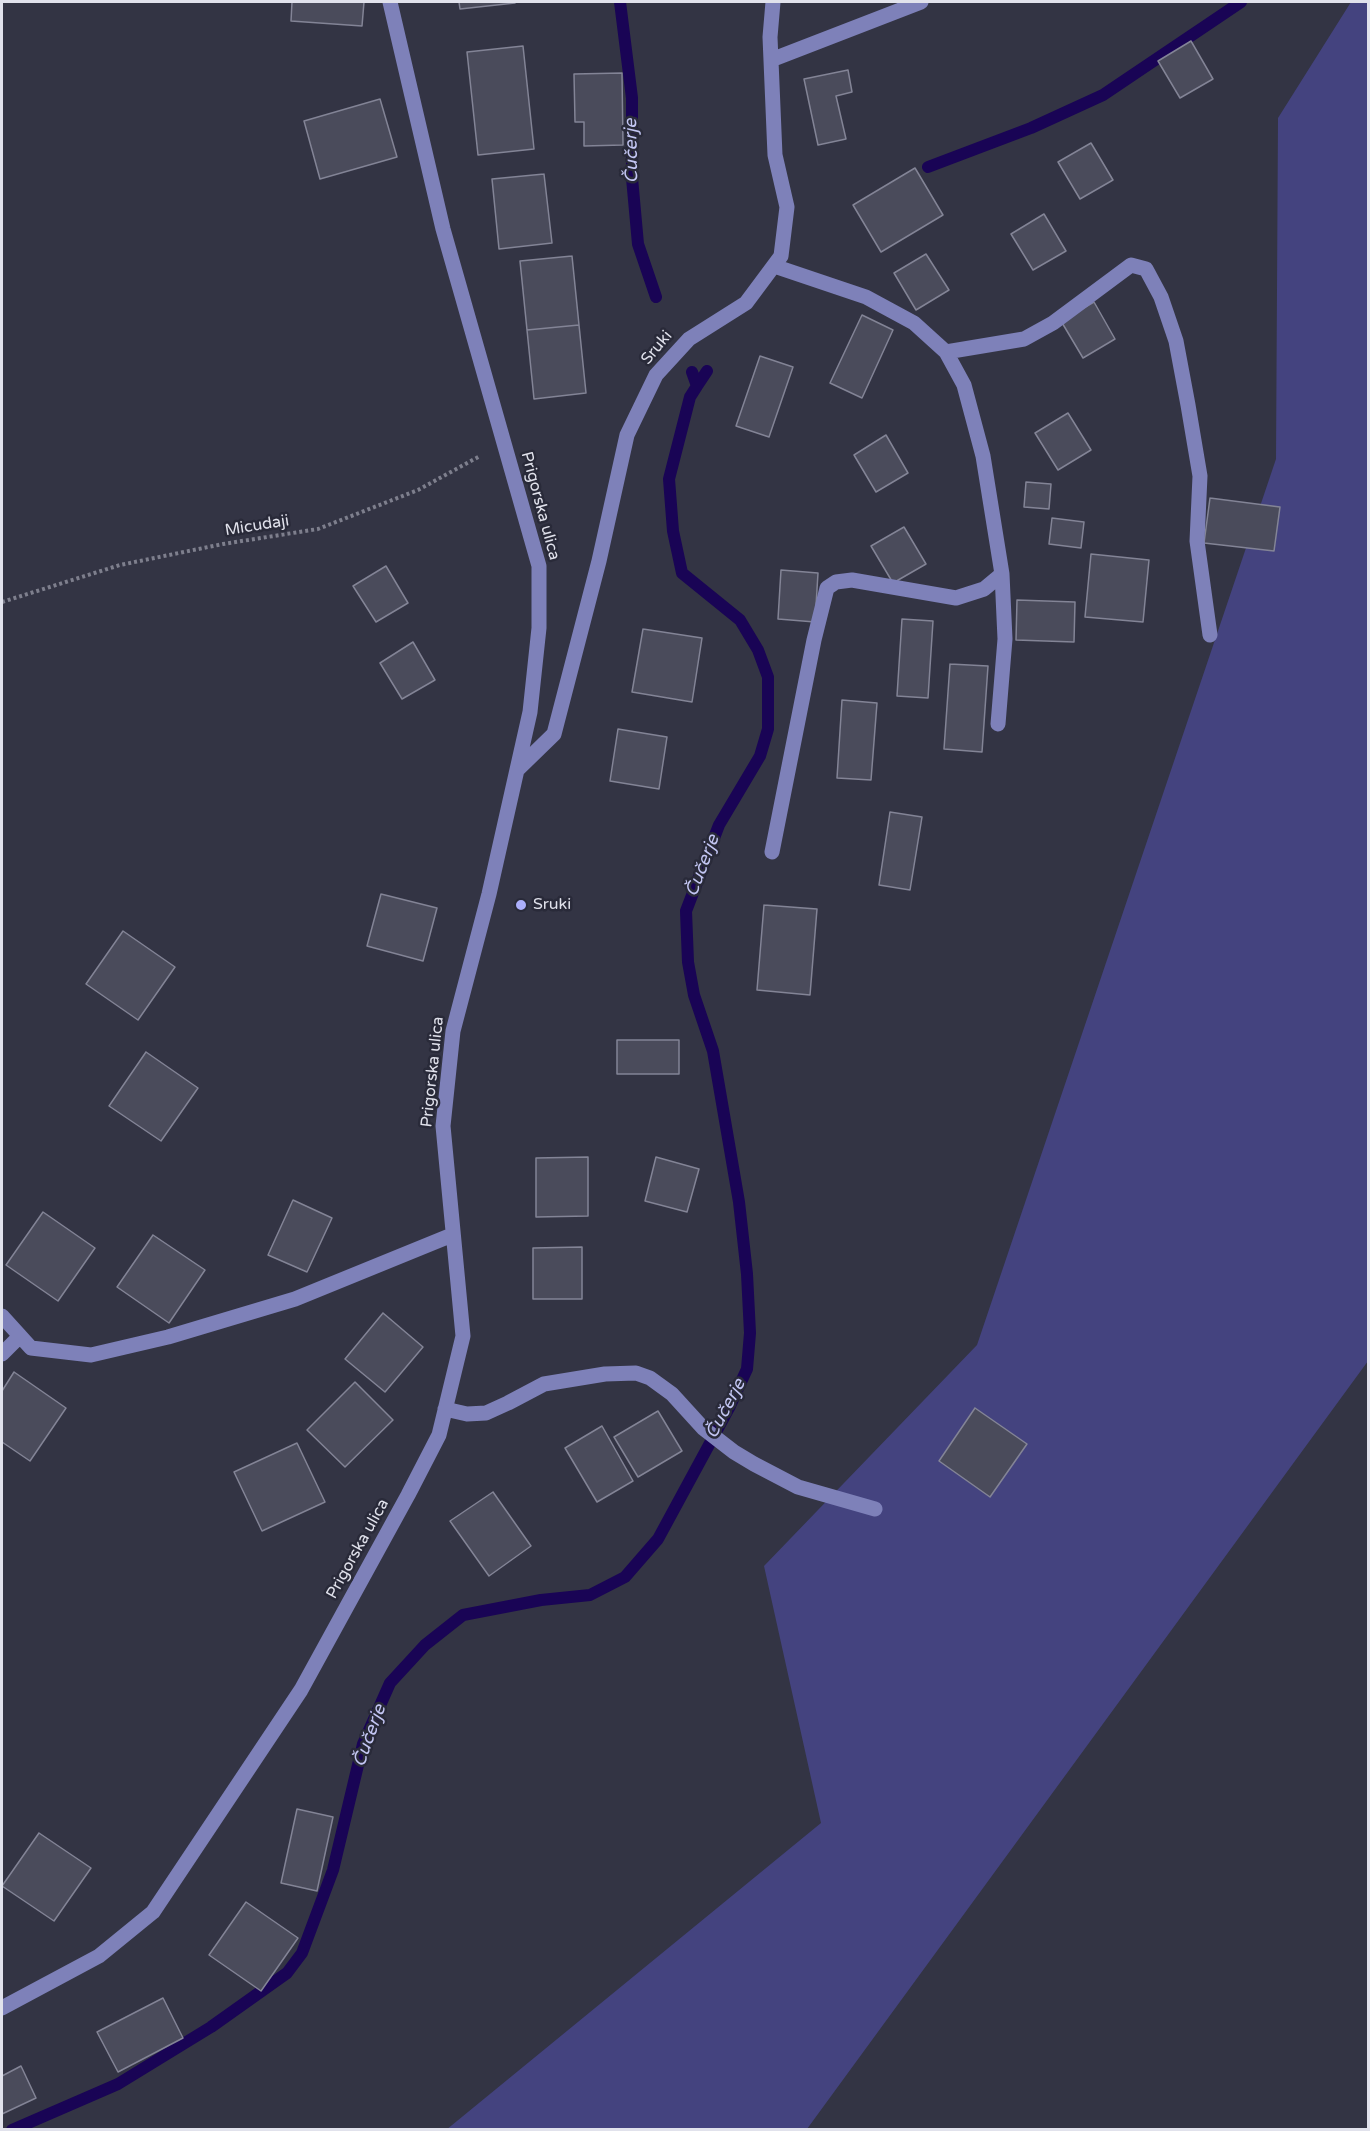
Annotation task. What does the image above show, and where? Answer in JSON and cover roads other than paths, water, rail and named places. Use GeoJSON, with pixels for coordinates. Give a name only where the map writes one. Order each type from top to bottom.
{"type":"FeatureCollection","features":[{"type":"Feature","properties":{"kind":"street","name":"Prigorska ulica"},"geometry":{"type":"LineString","coordinates":[[2,2008],[99,1956],[153,1912],[301,1690],[408,1495],[439,1435],[463,1336],[443,1126],[453,1031],[530,712],[539,628],[539,566],[442,230],[390,2]]}},
{"type":"Feature","properties":{"kind":"street","name":"Sruki"},"geometry":{"type":"LineString","coordinates":[[518,769],[554,734],[599,561],[627,435],[656,375],[688,339],[746,303],[781,256],[787,207],[775,156],[771,60],[773,2]]}},
{"type":"Feature","properties":{"kind":"street"},"geometry":{"type":"LineString","coordinates":[[771,60],[921,2]]}},
{"type":"Feature","properties":{"kind":"street"},"geometry":{"type":"LineString","coordinates":[[946,352],[1024,339],[1053,323],[1131,265],[1146,269],[1161,297],[1176,341],[1188,405],[1200,476],[1197,541],[1210,635]]}},
{"type":"Feature","properties":{"kind":"street"},"geometry":{"type":"LineString","coordinates":[[774,266],[866,297],[914,323],[946,352],[964,385],[983,456],[1002,574],[1005,639],[998,724]]}},
{"type":"Feature","properties":{"kind":"street"},"geometry":{"type":"LineString","coordinates":[[772,852],[814,640],[827,588],[836,582],[852,580],[957,598],[984,589],[1002,574]]}},
{"type":"Feature","properties":{"kind":"street"},"geometry":{"type":"LineString","coordinates":[[2,1316],[31,1348],[91,1355],[168,1337],[295,1299],[452,1235]]}},
{"type":"Feature","properties":{"kind":"street"},"geometry":{"type":"LineString","coordinates":[[2,1354],[20,1336]]}},
{"type":"Feature","properties":{"kind":"street"},"geometry":{"type":"LineString","coordinates":[[445,1409],[467,1414],[486,1413],[544,1384],[605,1374],[636,1373],[650,1378],[672,1394],[703,1428],[754,1464],[798,1487],[874,1509]]}},
{"type":"Feature","properties":{"kind":"waterway","name":"Čučerje"},"geometry":{"type":"LineString","coordinates":[[620,2],[632,98],[632,178],[638,244],[656,297]]}},
{"type":"Feature","properties":{"kind":"waterway"},"geometry":{"type":"LineString","coordinates":[[928,167],[1031,128],[1103,95],[1241,2]]}},
{"type":"Feature","properties":{"kind":"waterway","name":"Čučerje"},"geometry":{"type":"LineString","coordinates":[[697,386],[707,371]]}},
{"type":"Feature","properties":{"kind":"waterway","name":"Čučerje"},"geometry":{"type":"LineString","coordinates":[[12,2130],[118,2084],[211,2027],[287,1973],[302,1953],[333,1870],[363,1744],[390,1683],[425,1645],[463,1615],[541,1600],[590,1595],[625,1577],[658,1539],[729,1408],[747,1369],[750,1333],[747,1274],[739,1202],[713,1051],[694,995],[688,962],[686,911],[719,825],[760,756],[768,729],[768,677],[758,650],[740,620],[682,573],[673,531],[669,479],[690,397],[697,386],[692,372]]}},
{"type":"Feature","properties":{"kind":"place","name":"Sruki"},"geometry":{"type":"Point","coordinates":[521,905]}}]}
